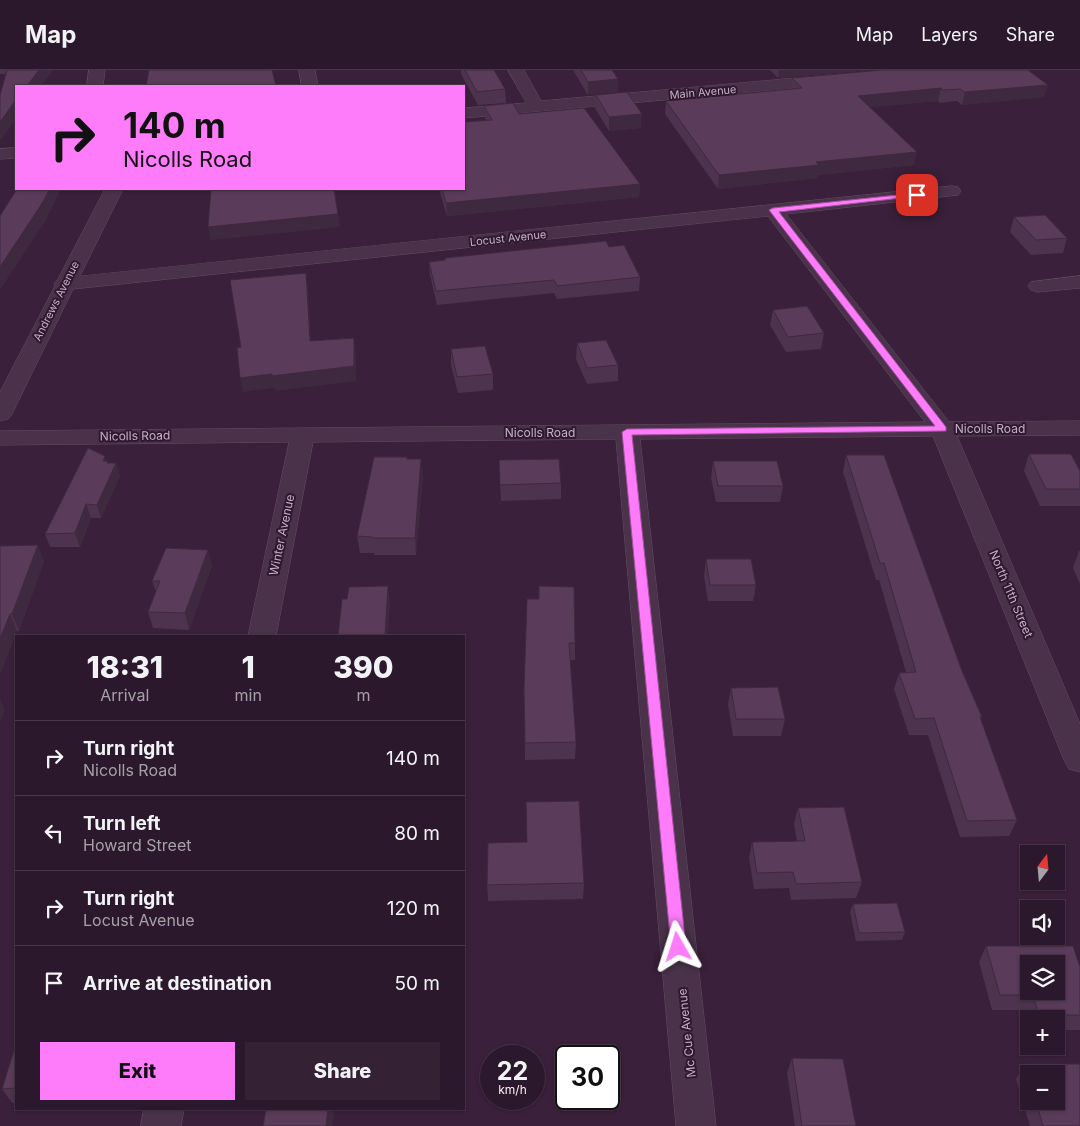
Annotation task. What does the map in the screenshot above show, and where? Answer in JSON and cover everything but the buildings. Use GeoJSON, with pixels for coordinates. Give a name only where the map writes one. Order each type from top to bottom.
{"type":"FeatureCollection","features":[{"type":"Feature","properties":{"kind":"street"},"geometry":{"type":"LineString","coordinates":[[95,85],[97,70]]}},
{"type":"Feature","properties":{"kind":"street"},"geometry":{"type":"LineString","coordinates":[[307,70],[310,85]]}},
{"type":"Feature","properties":{"kind":"street"},"geometry":{"type":"LineString","coordinates":[[516,70],[536,107]]}},
{"type":"Feature","properties":{"kind":"street","name":"Main Avenue"},"geometry":{"type":"LineString","coordinates":[[465,113],[536,107],[738,82],[841,79]]}},
{"type":"Feature","properties":{"kind":"street"},"geometry":{"type":"LineString","coordinates":[[0,154],[15,153]]}},
{"type":"Feature","properties":{"kind":"street","name":"Andrews Avenue"},"geometry":{"type":"LineString","coordinates":[[0,414],[64,284],[113,190]]}},
{"type":"Feature","properties":{"kind":"street","name":"Locust Avenue"},"geometry":{"type":"LineString","coordinates":[[64,284],[952,191]]}},
{"type":"Feature","properties":{"kind":"street","name":"North 11th Street"},"geometry":{"type":"LineString","coordinates":[[773,210],[942,429],[1080,760]]}},
{"type":"Feature","properties":{"kind":"street"},"geometry":{"type":"LineString","coordinates":[[1038,286],[1080,282]]}},
{"type":"Feature","properties":{"kind":"street","name":"Nicolls Road"},"geometry":{"type":"LineString","coordinates":[[0,438],[1080,428]]}},
{"type":"Feature","properties":{"kind":"street","name":"Mc Cue Avenue"},"geometry":{"type":"LineString","coordinates":[[627,432],[696,1126]]}},
{"type":"Feature","properties":{"kind":"street","name":"Winter Avenue"},"geometry":{"type":"LineString","coordinates":[[262,635],[303,434]]}},
{"type":"Feature","properties":{"kind":"street"},"geometry":{"type":"LineString","coordinates":[[161,1126],[164,1110]]}},
{"type":"Feature","properties":{"kind":"route"},"geometry":{"type":"LineString","coordinates":[[678,947],[627,432],[942,429],[773,210],[917,195]]}}]}
